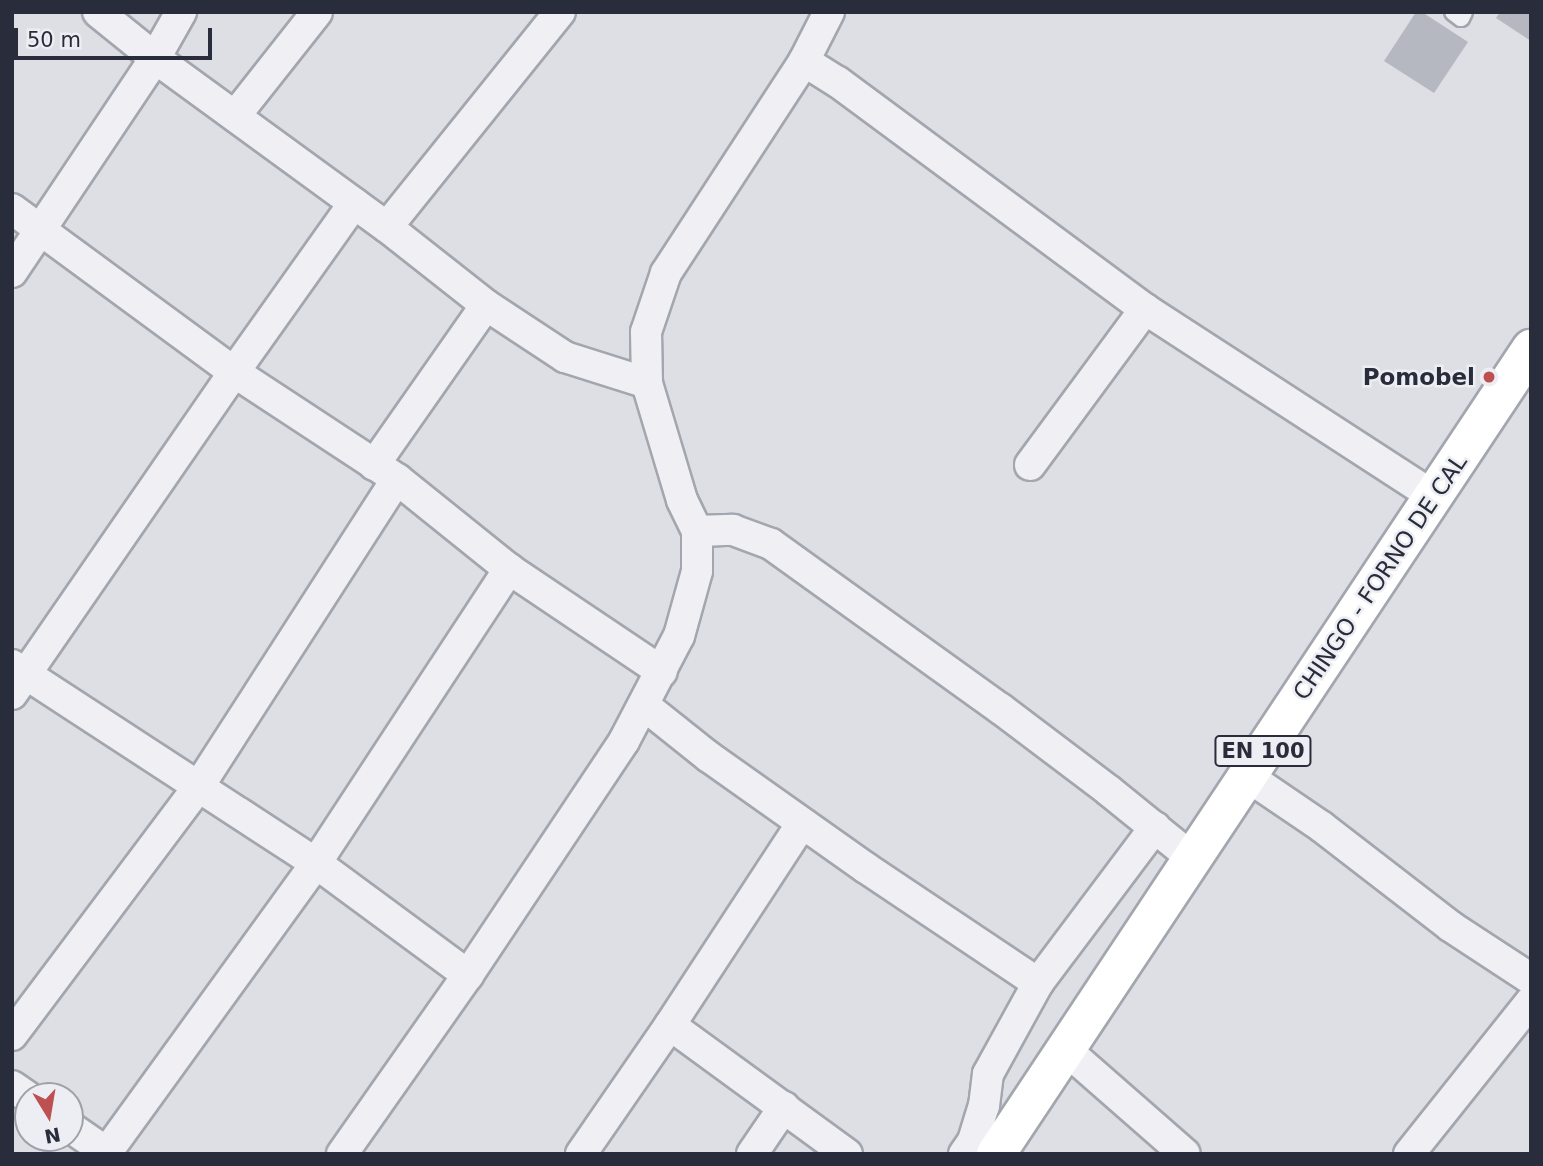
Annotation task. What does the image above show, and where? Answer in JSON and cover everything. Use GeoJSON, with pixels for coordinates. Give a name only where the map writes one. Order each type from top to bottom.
{"type":"FeatureCollection","features":[{"type":"Feature","properties":{"kind":"main road","name":"CHINGO - FORNO DE CAL"},"geometry":{"type":"LineString","coordinates":[[996,1154],[1531,349]]}},
{"type":"Feature","properties":{"kind":"street"},"geometry":{"type":"LineString","coordinates":[[98,12],[155,58],[387,227],[486,305],[565,357],[647,383]]}},
{"type":"Feature","properties":{"kind":"street"},"geometry":{"type":"LineString","coordinates":[[12,272],[155,58],[181,12]]}},
{"type":"Feature","properties":{"kind":"street"},"geometry":{"type":"LineString","coordinates":[[234,116],[317,12]]}},
{"type":"Feature","properties":{"kind":"street"},"geometry":{"type":"LineString","coordinates":[[387,227],[560,12]]}},
{"type":"Feature","properties":{"kind":"street"},"geometry":{"type":"LineString","coordinates":[[342,1154],[468,975],[645,706],[679,636],[697,571],[697,531],[682,500],[647,383],[646,332],[666,273],[804,61],[828,12]]}},
{"type":"Feature","properties":{"kind":"street"},"geometry":{"type":"LineString","coordinates":[[804,61],[838,82],[1145,309],[1435,497]]}},
{"type":"Feature","properties":{"kind":"street"},"geometry":{"type":"LineString","coordinates":[[354,203],[17,677],[199,786],[316,863],[468,975]]}},
{"type":"Feature","properties":{"kind":"street"},"geometry":{"type":"LineString","coordinates":[[12,209],[234,372],[385,472],[509,569],[662,672]]}},
{"type":"Feature","properties":{"kind":"street"},"geometry":{"type":"LineString","coordinates":[[12,1035],[199,786],[486,305]]}},
{"type":"Feature","properties":{"kind":"street"},"geometry":{"type":"LineString","coordinates":[[1031,465],[1145,309]]}},
{"type":"Feature","properties":{"kind":"street"},"geometry":{"type":"LineString","coordinates":[[697,531],[733,530],[771,544],[1001,709],[1192,858]]}},
{"type":"Feature","properties":{"kind":"street"},"geometry":{"type":"LineString","coordinates":[[84,1136],[108,1153],[316,863],[509,569]]}},
{"type":"Feature","properties":{"kind":"street"},"geometry":{"type":"LineString","coordinates":[[645,706],[709,757],[802,823],[1038,982]]}},
{"type":"Feature","properties":{"kind":"street"},"geometry":{"type":"LineString","coordinates":[[1247,776],[1322,827],[1450,926],[1531,979]]}},
{"type":"Feature","properties":{"kind":"street"},"geometry":{"type":"LineString","coordinates":[[581,1154],[670,1025],[802,823]]}},
{"type":"Feature","properties":{"kind":"street"},"geometry":{"type":"LineString","coordinates":[[964,1154],[973,1141],[984,1106],[988,1074],[1038,982],[1155,827]]}},
{"type":"Feature","properties":{"kind":"street"},"geometry":{"type":"LineString","coordinates":[[1409,1154],[1531,1001]]}},
{"type":"Feature","properties":{"kind":"street"},"geometry":{"type":"LineString","coordinates":[[670,1025],[847,1154]]}},
{"type":"Feature","properties":{"kind":"street"},"geometry":{"type":"LineString","coordinates":[[1065,1049],[1185,1154]]}},
{"type":"Feature","properties":{"kind":"street"},"geometry":{"type":"LineString","coordinates":[[752,1154],[784,1107]]}},
{"type":"Feature","properties":{"kind":"lane"},"geometry":{"type":"LineString","coordinates":[[1453,12],[1461,18],[1464,12]]}},
{"type":"Feature","properties":{"kind":"building"},"geometry":{"type":"Polygon","coordinates":[[[1416,12],[1422,12],[1468,42],[1434,93],[1384,61],[1416,12]]]}},
{"type":"Feature","properties":{"kind":"building"},"geometry":{"type":"Polygon","coordinates":[[[1500,12],[1531,12],[1531,41],[1496,18],[1500,12]]]}},
{"type":"Feature","properties":{"kind":"place","name":"Pomobel"},"geometry":{"type":"Point","coordinates":[1489,377]}}]}
